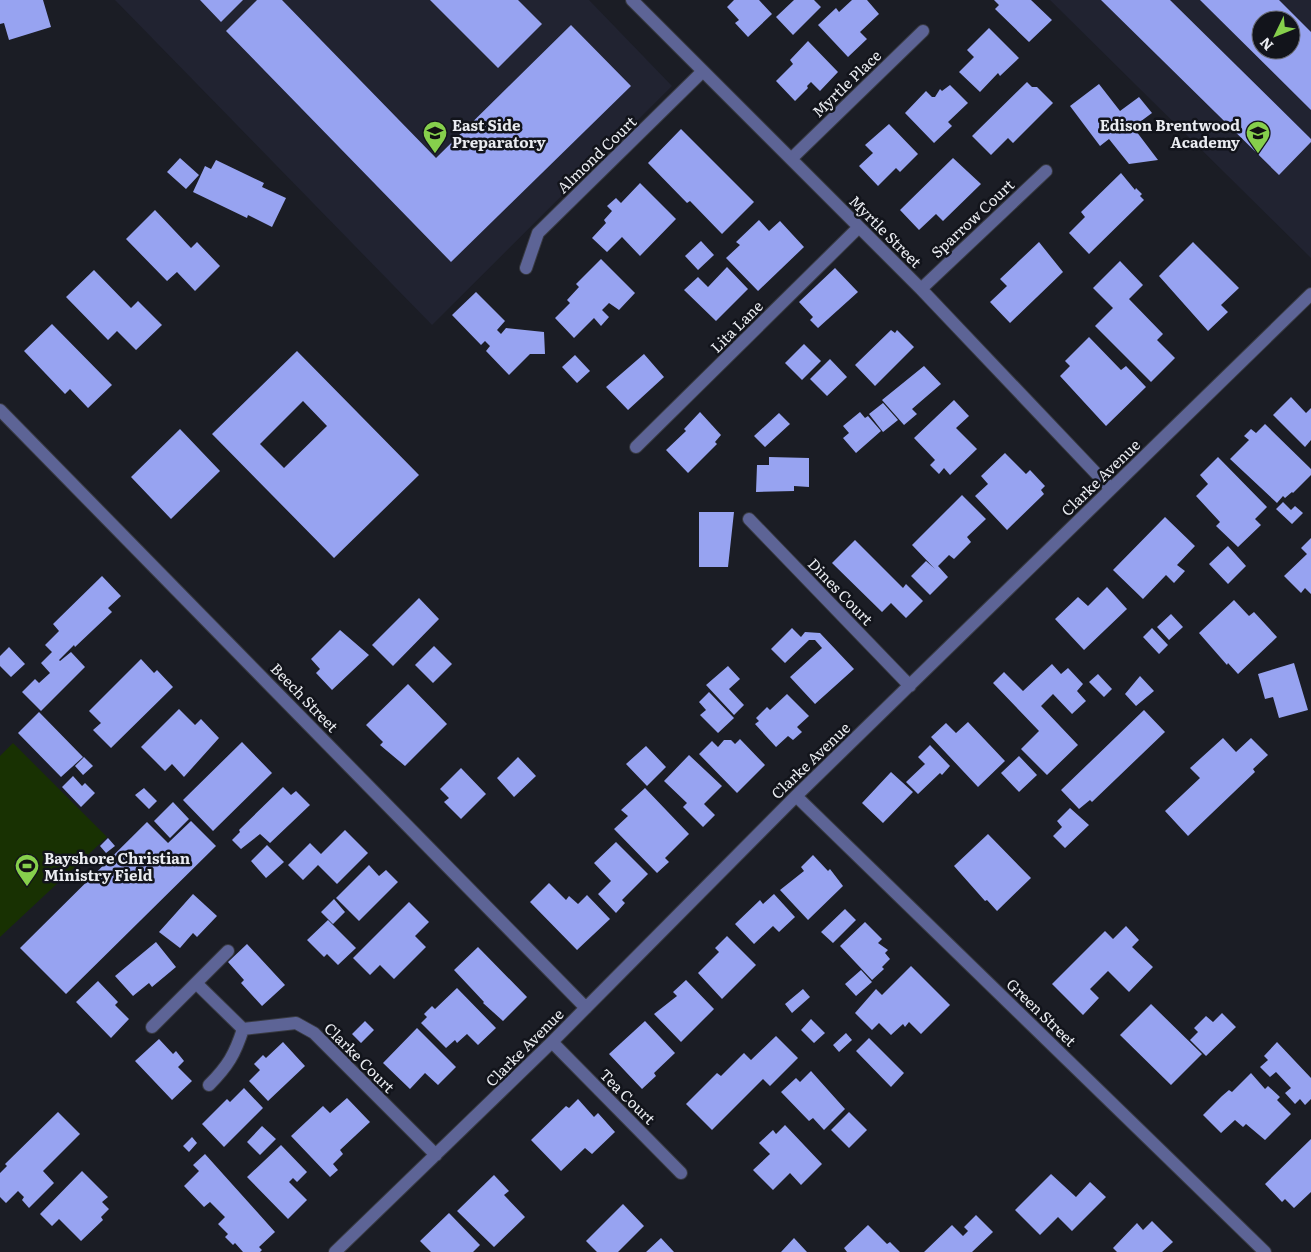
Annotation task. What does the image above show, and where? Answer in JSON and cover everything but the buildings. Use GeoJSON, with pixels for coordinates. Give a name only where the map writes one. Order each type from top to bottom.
{"type":"FeatureCollection","features":[{"type":"Feature","properties":{"kind":"street","name":"Myrtle Street"},"geometry":{"type":"LineString","coordinates":[[632,0],[921,289],[1111,490]]}},
{"type":"Feature","properties":{"kind":"street","name":"Myrtle Place"},"geometry":{"type":"LineString","coordinates":[[791,159],[923,30]]}},
{"type":"Feature","properties":{"kind":"street","name":"Almond Court"},"geometry":{"type":"LineString","coordinates":[[526,268],[538,233],[702,72]]}},
{"type":"Feature","properties":{"kind":"street","name":"Sparrow Court"},"geometry":{"type":"LineString","coordinates":[[921,289],[1046,171]]}},
{"type":"Feature","properties":{"kind":"street","name":"Lita Lane"},"geometry":{"type":"LineString","coordinates":[[636,447],[859,227]]}},
{"type":"Feature","properties":{"kind":"street","name":"Clarke Avenue"},"geometry":{"type":"LineString","coordinates":[[335,1252],[552,1042],[796,796],[1311,294]]}},
{"type":"Feature","properties":{"kind":"street","name":"Beech Street"},"geometry":{"type":"LineString","coordinates":[[0,410],[586,1008]]}},
{"type":"Feature","properties":{"kind":"street","name":"Dines Court"},"geometry":{"type":"LineString","coordinates":[[750,519],[910,686]]}},
{"type":"Feature","properties":{"kind":"street","name":"Green Street"},"geometry":{"type":"LineString","coordinates":[[796,796],[1264,1252]]}},
{"type":"Feature","properties":{"kind":"street"},"geometry":{"type":"LineString","coordinates":[[152,1027],[228,951]]}},
{"type":"Feature","properties":{"kind":"street"},"geometry":{"type":"LineString","coordinates":[[196,983],[243,1029],[234,1055],[224,1070],[209,1085]]}},
{"type":"Feature","properties":{"kind":"street","name":"Clarke Court"},"geometry":{"type":"LineString","coordinates":[[243,1029],[296,1023],[314,1033],[436,1155]]}},
{"type":"Feature","properties":{"kind":"street","name":"Tea Court"},"geometry":{"type":"LineString","coordinates":[[552,1042],[681,1173]]}},
{"type":"Feature","properties":{"kind":"shaded area","name":"East Side Preparatory"},"geometry":{"type":"Polygon","coordinates":[[[115,0],[589,0],[672,86],[432,325],[115,0]]]}},
{"type":"Feature","properties":{"kind":"shaded area","name":"Edison Brentwood Academy"},"geometry":{"type":"Polygon","coordinates":[[[1050,0],[1311,0],[1311,258],[1050,0]]]}},
{"type":"Feature","properties":{"kind":"green space","name":"Bayshore Christian Ministry Field"},"geometry":{"type":"Polygon","coordinates":[[[13,743],[107,837],[0,937],[0,756],[13,743]]]}},
{"type":"Feature","properties":{"kind":"place","name":"East Side Preparatory"},"geometry":{"type":"Point","coordinates":[435,154]}},
{"type":"Feature","properties":{"kind":"place","name":"Edison Brentwood Academy"},"geometry":{"type":"Point","coordinates":[1258,154]}},
{"type":"Feature","properties":{"kind":"place","name":"Bayshore Christian Ministry Field"},"geometry":{"type":"Point","coordinates":[27,887]}}]}
